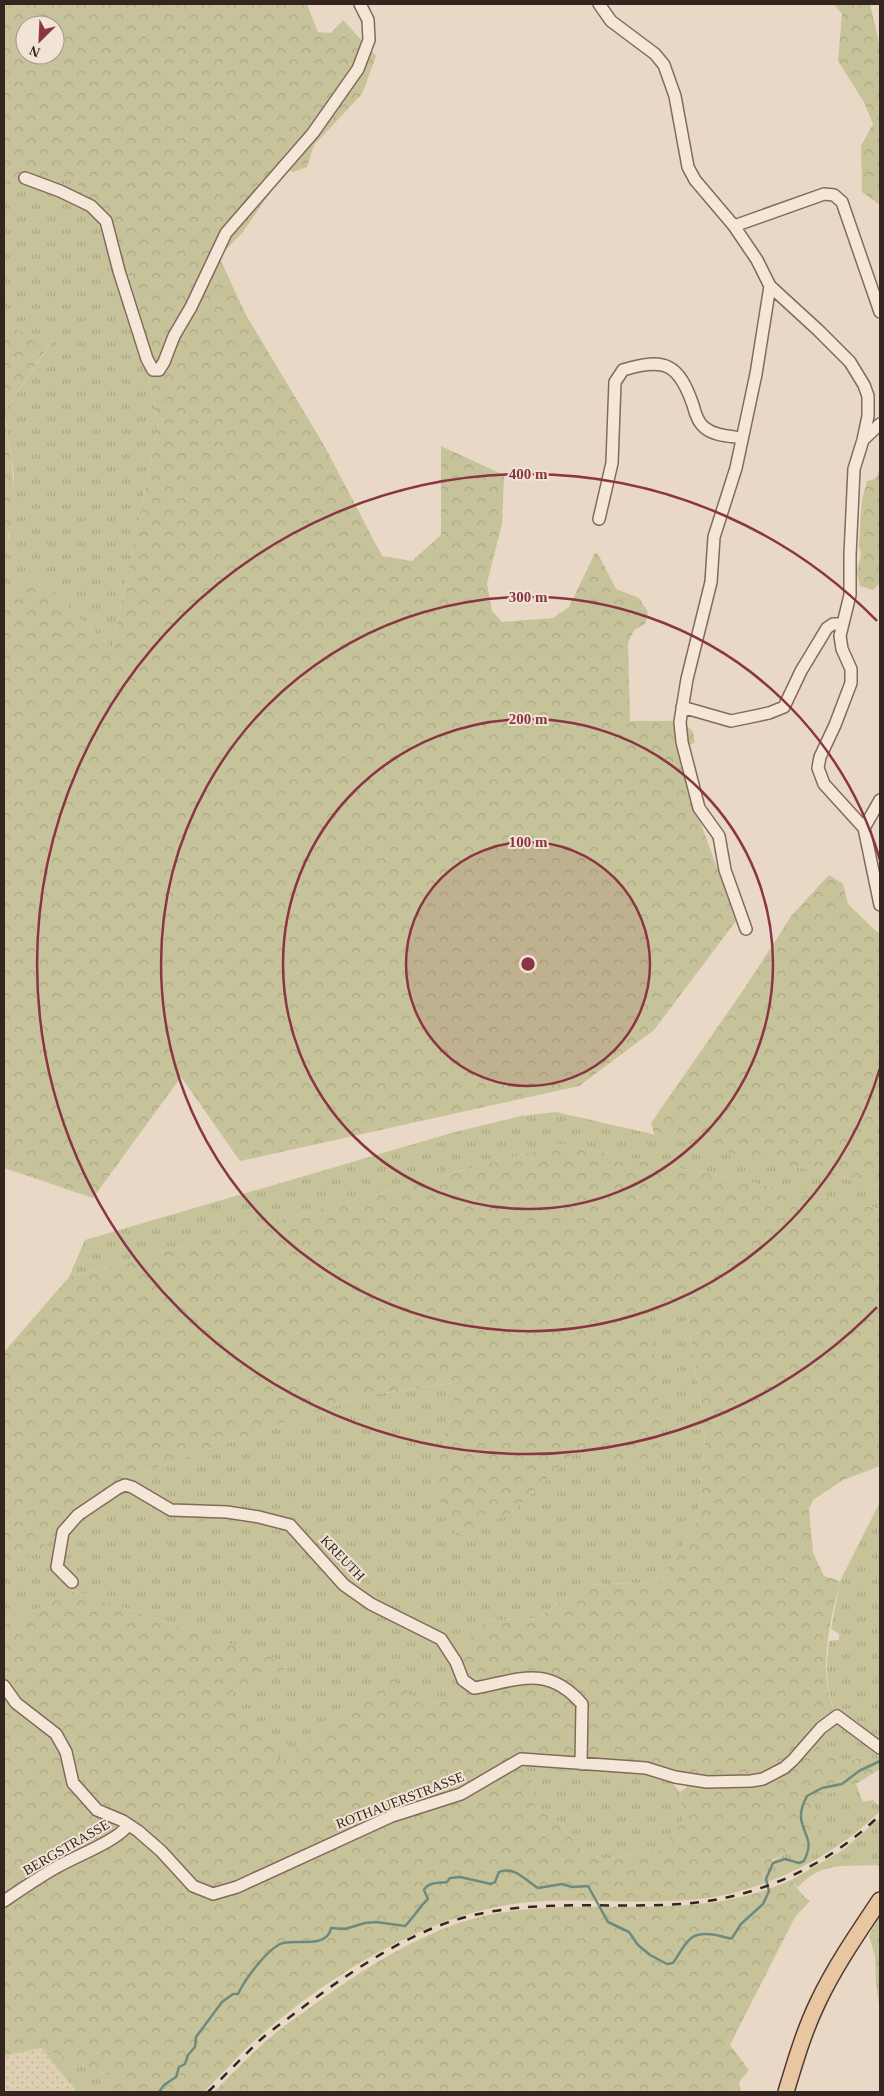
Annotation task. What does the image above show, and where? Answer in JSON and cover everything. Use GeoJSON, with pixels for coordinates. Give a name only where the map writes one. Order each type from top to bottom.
{"type":"FeatureCollection","features":[{"type":"Feature","properties":{"kind":"main road"},"geometry":{"type":"LineString","coordinates":[[786,2092],[803,2038],[817,2003],[839,1963],[880,1900]]}},
{"type":"Feature","properties":{"kind":"street"},"geometry":{"type":"LineString","coordinates":[[25,178],[60,191],[91,206],[106,220],[119,271],[147,358],[154,370],[159,370],[226,233],[313,133],[358,69],[369,40],[368,20],[360,4]]}},
{"type":"Feature","properties":{"kind":"street"},"geometry":{"type":"LineString","coordinates":[[599,4],[612,21],[655,54],[664,65],[675,96],[688,167],[696,180],[734,226],[757,260],[770,286],[850,362],[859,375],[868,396],[869,407],[863,440],[854,469],[850,595],[840,644],[850,663],[851,683],[820,757],[818,768],[824,784],[864,828],[880,905]]}},
{"type":"Feature","properties":{"kind":"street"},"geometry":{"type":"LineString","coordinates":[[734,226],[824,194],[834,195],[842,202],[880,312]]}},
{"type":"Feature","properties":{"kind":"street"},"geometry":{"type":"LineString","coordinates":[[746,929],[725,870],[719,836],[699,808],[682,742],[680,722],[687,680],[711,582],[714,537],[736,468],[763,335],[770,286]]}},
{"type":"Feature","properties":{"kind":"street"},"geometry":{"type":"LineString","coordinates":[[599,519],[612,463],[615,382],[623,370],[646,365],[663,365],[672,369],[681,377],[687,387],[701,425],[712,432],[742,438]]}},
{"type":"Feature","properties":{"kind":"street"},"geometry":{"type":"LineString","coordinates":[[863,440],[880,424]]}},
{"type":"Feature","properties":{"kind":"street"},"geometry":{"type":"LineString","coordinates":[[682,707],[731,721],[778,710],[787,703],[801,671],[827,628],[833,624],[843,624]]}},
{"type":"Feature","properties":{"kind":"street"},"geometry":{"type":"LineString","coordinates":[[864,828],[880,800]]}},
{"type":"Feature","properties":{"kind":"street","name":"KREUTH"},"geometry":{"type":"LineString","coordinates":[[72,1582],[57,1567],[63,1532],[78,1515],[125,1485],[132,1487],[171,1510],[235,1513],[290,1525],[344,1585],[370,1604],[441,1639],[456,1662],[462,1680],[474,1688],[513,1679],[539,1677],[559,1684],[574,1695],[582,1704],[581,1764]]}},
{"type":"Feature","properties":{"kind":"street","name":"BERGSTRASSE"},"geometry":{"type":"LineString","coordinates":[[4,1686],[16,1703],[56,1734],[66,1752],[73,1784],[96,1810],[123,1820],[128,1825],[125,1830],[108,1841],[58,1866],[4,1900]]}},
{"type":"Feature","properties":{"kind":"street","name":"ROTHAUERSTRASSE"},"geometry":{"type":"LineString","coordinates":[[128,1825],[161,1851],[192,1886],[213,1894],[237,1887],[392,1816],[461,1794],[521,1760],[646,1768],[675,1777],[708,1782],[751,1781],[763,1779],[784,1768],[822,1728],[837,1716],[880,1748]]}},
{"type":"Feature","properties":{"kind":"shaded area"},"geometry":{"type":"Polygon","coordinates":[[[41,2048],[77,2092],[4,2092],[4,2056],[41,2048]]]}},
{"type":"Feature","properties":{"kind":"green space"},"geometry":{"type":"Polygon","coordinates":[[[4,4],[307,4],[318,32],[331,33],[343,20],[376,56],[362,94],[314,145],[307,167],[293,172],[280,166],[270,193],[242,233],[219,257],[246,315],[325,447],[382,556],[412,561],[441,535],[441,446],[504,475],[502,524],[487,583],[492,611],[502,622],[553,618],[569,607],[595,553],[598,554],[616,589],[639,598],[648,612],[645,624],[634,630],[628,643],[630,721],[682,721],[693,732],[695,742],[686,748],[693,801],[736,921],[654,1030],[579,1086],[240,1161],[181,1077],[93,1198],[4,1168],[4,599],[34,575],[112,648],[158,427],[126,260],[74,180],[4,181],[4,4]]]}},
{"type":"Feature","properties":{"kind":"green space"},"geometry":{"type":"Polygon","coordinates":[[[834,4],[870,4],[880,47],[880,205],[862,192],[861,146],[873,124],[864,102],[838,61],[842,14],[834,4]]]}},
{"type":"Feature","properties":{"kind":"green space"},"geometry":{"type":"Polygon","coordinates":[[[74,180],[126,260],[158,427],[112,648],[34,575],[4,599],[4,546],[10,535],[14,477],[4,412],[53,340],[4,327],[4,181],[74,180]]]}},
{"type":"Feature","properties":{"kind":"green space"},"geometry":{"type":"Polygon","coordinates":[[[4,327],[53,339],[4,412],[4,327]]]}},
{"type":"Feature","properties":{"kind":"green space"},"geometry":{"type":"Polygon","coordinates":[[[4,416],[12,464],[14,500],[10,533],[4,546],[4,416]]]}},
{"type":"Feature","properties":{"kind":"green space"},"geometry":{"type":"Polygon","coordinates":[[[880,470],[880,583],[873,590],[860,586],[857,573],[861,554],[859,544],[862,500],[867,481],[875,479],[880,470]]]}},
{"type":"Feature","properties":{"kind":"green space"},"geometry":{"type":"Polygon","coordinates":[[[829,875],[843,884],[848,904],[877,932],[880,932],[880,1186],[655,1136],[651,1123],[744,989],[792,915],[829,875]]]}},
{"type":"Feature","properties":{"kind":"green space"},"geometry":{"type":"Polygon","coordinates":[[[556,1112],[880,1186],[880,1209],[561,1144],[69,1277],[85,1240],[455,1132],[521,1116],[556,1112]]]}},
{"type":"Feature","properties":{"kind":"green space"},"geometry":{"type":"Polygon","coordinates":[[[561,1144],[880,1209],[880,1466],[843,1480],[813,1500],[809,1509],[813,1553],[824,1576],[840,1581],[829,1631],[826,1667],[827,1684],[837,1716],[782,1764],[762,1774],[748,1777],[675,1777],[646,1768],[522,1759],[532,1779],[535,1809],[556,1818],[583,1852],[604,1859],[660,1850],[683,1821],[680,1792],[686,1788],[687,1783],[726,1787],[742,1787],[757,1784],[785,1771],[813,1742],[828,1754],[839,1759],[850,1760],[869,1757],[880,1763],[880,1769],[856,1784],[814,1798],[819,1836],[793,1851],[773,1859],[763,1876],[763,1884],[708,1898],[664,1901],[574,1900],[530,1902],[493,1908],[455,1918],[383,1950],[348,1970],[283,2016],[254,2041],[204,2092],[100,2092],[116,2078],[41,2048],[4,2056],[4,1625],[74,1591],[294,1665],[231,1693],[282,1762],[373,1685],[394,1679],[423,1705],[481,1693],[462,1664],[461,1646],[487,1621],[537,1618],[586,1585],[659,1582],[698,1520],[705,1441],[686,1303],[650,1314],[663,1452],[624,1467],[580,1448],[511,1513],[457,1537],[432,1484],[459,1382],[363,1396],[129,1477],[4,1578],[4,1352],[69,1277],[561,1144]]]}},
{"type":"Feature","properties":{"kind":"green space"},"geometry":{"type":"Polygon","coordinates":[[[686,1303],[705,1441],[698,1520],[659,1582],[586,1585],[537,1618],[487,1621],[462,1664],[481,1693],[423,1705],[394,1680],[373,1685],[282,1763],[231,1693],[293,1665],[74,1591],[4,1625],[4,1578],[129,1477],[363,1396],[460,1382],[432,1484],[511,1513],[580,1448],[624,1467],[650,1314],[686,1303]]]}},
{"type":"Feature","properties":{"kind":"green space"},"geometry":{"type":"Polygon","coordinates":[[[880,1502],[880,1763],[869,1757],[850,1760],[839,1759],[828,1754],[813,1742],[837,1716],[828,1689],[827,1660],[829,1641],[839,1640],[839,1634],[831,1629],[840,1581],[880,1502]]]}},
{"type":"Feature","properties":{"kind":"green space"},"geometry":{"type":"Polygon","coordinates":[[[521,1759],[675,1777],[673,1784],[680,1792],[683,1821],[660,1850],[604,1859],[583,1852],[556,1818],[535,1809],[532,1779],[521,1759]]]}},
{"type":"Feature","properties":{"kind":"green space"},"geometry":{"type":"Polygon","coordinates":[[[856,1784],[863,1802],[873,1800],[878,1805],[880,1802],[880,1811],[854,1834],[826,1854],[763,1884],[765,1871],[768,1866],[781,1856],[793,1851],[814,1798],[856,1784]]]}},
{"type":"Feature","properties":{"kind":"green space"},"geometry":{"type":"Polygon","coordinates":[[[880,1818],[880,1867],[876,1865],[844,1866],[825,1869],[807,1879],[798,1887],[791,1880],[843,1850],[880,1818]]]}},
{"type":"Feature","properties":{"kind":"green space"},"geometry":{"type":"Polygon","coordinates":[[[791,1880],[810,1901],[795,1917],[730,2045],[749,2070],[739,2082],[741,2092],[214,2092],[270,2038],[339,1987],[405,1946],[459,1923],[499,1913],[526,1909],[653,1907],[708,1903],[763,1891],[791,1880]]]}},
{"type":"Feature","properties":{"kind":"green space"},"geometry":{"type":"Polygon","coordinates":[[[880,1914],[880,2013],[875,1956],[869,1936],[880,1914]]]}},
{"type":"Feature","properties":{"kind":"green space"},"geometry":{"type":"Polygon","coordinates":[[[41,2048],[116,2078],[100,2092],[77,2092],[41,2048]]]}},
{"type":"Feature","properties":{"kind":"waterway"},"geometry":{"type":"LineString","coordinates":[[159,2092],[164,2085],[176,2077],[179,2067],[185,2064],[188,2055],[195,2047],[196,2037],[222,2002],[233,1994],[238,1994],[256,1966],[274,1948],[286,1942],[309,1942],[323,1939],[328,1935],[331,1928],[345,1929],[376,1922],[405,1926],[428,1899],[424,1890],[426,1887],[434,1883],[447,1882],[450,1878],[460,1877],[491,1884],[495,1882],[499,1872],[510,1871],[520,1875],[538,1888],[562,1884],[572,1887],[588,1886],[608,1922],[629,1932],[638,1945],[650,1955],[667,1964],[673,1963],[685,1944],[694,1936],[707,1934],[732,1938],[741,1924],[763,1904],[769,1891],[766,1879],[773,1863],[785,1859],[799,1863],[804,1861],[809,1845],[802,1823],[801,1812],[807,1796],[822,1788],[842,1784],[859,1771],[880,1761]]}},
{"type":"Feature","properties":{"kind":"railway"},"geometry":{"type":"LineString","coordinates":[[208,2092],[264,2037],[316,1997],[376,1957],[419,1934],[462,1918],[516,1908],[571,1905],[680,1904],[736,1895],[788,1878],[813,1865],[859,1834],[880,1815]]}}]}
